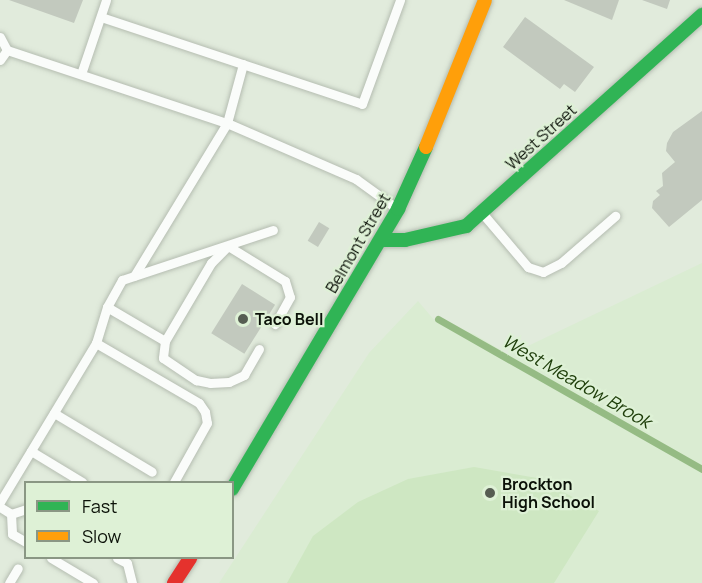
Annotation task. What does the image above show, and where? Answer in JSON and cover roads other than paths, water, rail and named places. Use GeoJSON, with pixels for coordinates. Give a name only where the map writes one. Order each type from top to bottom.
{"type":"FeatureCollection","features":[{"type":"Feature","properties":{"kind":"main road","name":"Belmont Street"},"geometry":{"type":"LineString","coordinates":[[234,486],[382,240],[449,96],[485,0]]}},
{"type":"Feature","properties":{"kind":"main road","name":"West Street"},"geometry":{"type":"LineString","coordinates":[[382,240],[405,240],[466,226],[702,15]]}},
{"type":"Feature","properties":{"kind":"main road"},"geometry":{"type":"LineString","coordinates":[[174,583],[189,559]]}},
{"type":"Feature","properties":{"kind":"lane"},"geometry":{"type":"LineString","coordinates":[[81,74],[106,0]]}},
{"type":"Feature","properties":{"kind":"lane"},"geometry":{"type":"LineString","coordinates":[[101,17],[362,104],[400,0]]}},
{"type":"Feature","properties":{"kind":"lane"},"geometry":{"type":"LineString","coordinates":[[0,37],[7,50],[227,123],[356,179],[398,209]]}},
{"type":"Feature","properties":{"kind":"lane"},"geometry":{"type":"LineString","coordinates":[[0,60],[7,50]]}},
{"type":"Feature","properties":{"kind":"lane"},"geometry":{"type":"LineString","coordinates":[[134,276],[227,123],[243,64]]}},
{"type":"Feature","properties":{"kind":"lane"},"geometry":{"type":"LineString","coordinates":[[482,213],[528,267],[543,273],[561,263],[615,216]]}},
{"type":"Feature","properties":{"kind":"lane"},"geometry":{"type":"LineString","coordinates":[[24,541],[12,534],[11,514],[0,504],[96,342],[107,308],[122,280],[273,230]]}},
{"type":"Feature","properties":{"kind":"lane"},"geometry":{"type":"LineString","coordinates":[[228,246],[285,281],[290,297],[275,324]]}},
{"type":"Feature","properties":{"kind":"lane"},"geometry":{"type":"LineString","coordinates":[[228,246],[211,263],[165,341],[164,358],[196,380],[210,383],[229,382],[244,375],[260,349]]}},
{"type":"Feature","properties":{"kind":"lane"},"geometry":{"type":"LineString","coordinates":[[107,308],[165,341]]}},
{"type":"Feature","properties":{"kind":"lane"},"geometry":{"type":"LineString","coordinates":[[96,342],[198,403],[205,412],[207,423],[175,481]]}},
{"type":"Feature","properties":{"kind":"lane"},"geometry":{"type":"LineString","coordinates":[[54,413],[152,472]]}},
{"type":"Feature","properties":{"kind":"lane"},"geometry":{"type":"LineString","coordinates":[[31,451],[79,481]]}},
{"type":"Feature","properties":{"kind":"lane"},"geometry":{"type":"LineString","coordinates":[[11,514],[24,510]]}},
{"type":"Feature","properties":{"kind":"lane"},"geometry":{"type":"LineString","coordinates":[[53,559],[93,583]]}},
{"type":"Feature","properties":{"kind":"lane"},"geometry":{"type":"LineString","coordinates":[[119,559],[127,563],[132,583]]}},
{"type":"Feature","properties":{"kind":"lane"},"geometry":{"type":"LineString","coordinates":[[9,583],[18,568]]}},
{"type":"Feature","properties":{"kind":"waterway","name":"West Meadow Brook"},"geometry":{"type":"LineString","coordinates":[[438,319],[702,469]]}},
{"type":"Feature","properties":{"kind":"place","name":"Taco Bell"},"geometry":{"type":"Point","coordinates":[243,319]}},
{"type":"Feature","properties":{"kind":"place","name":"Brockton High School"},"geometry":{"type":"Point","coordinates":[490,493]}}]}
